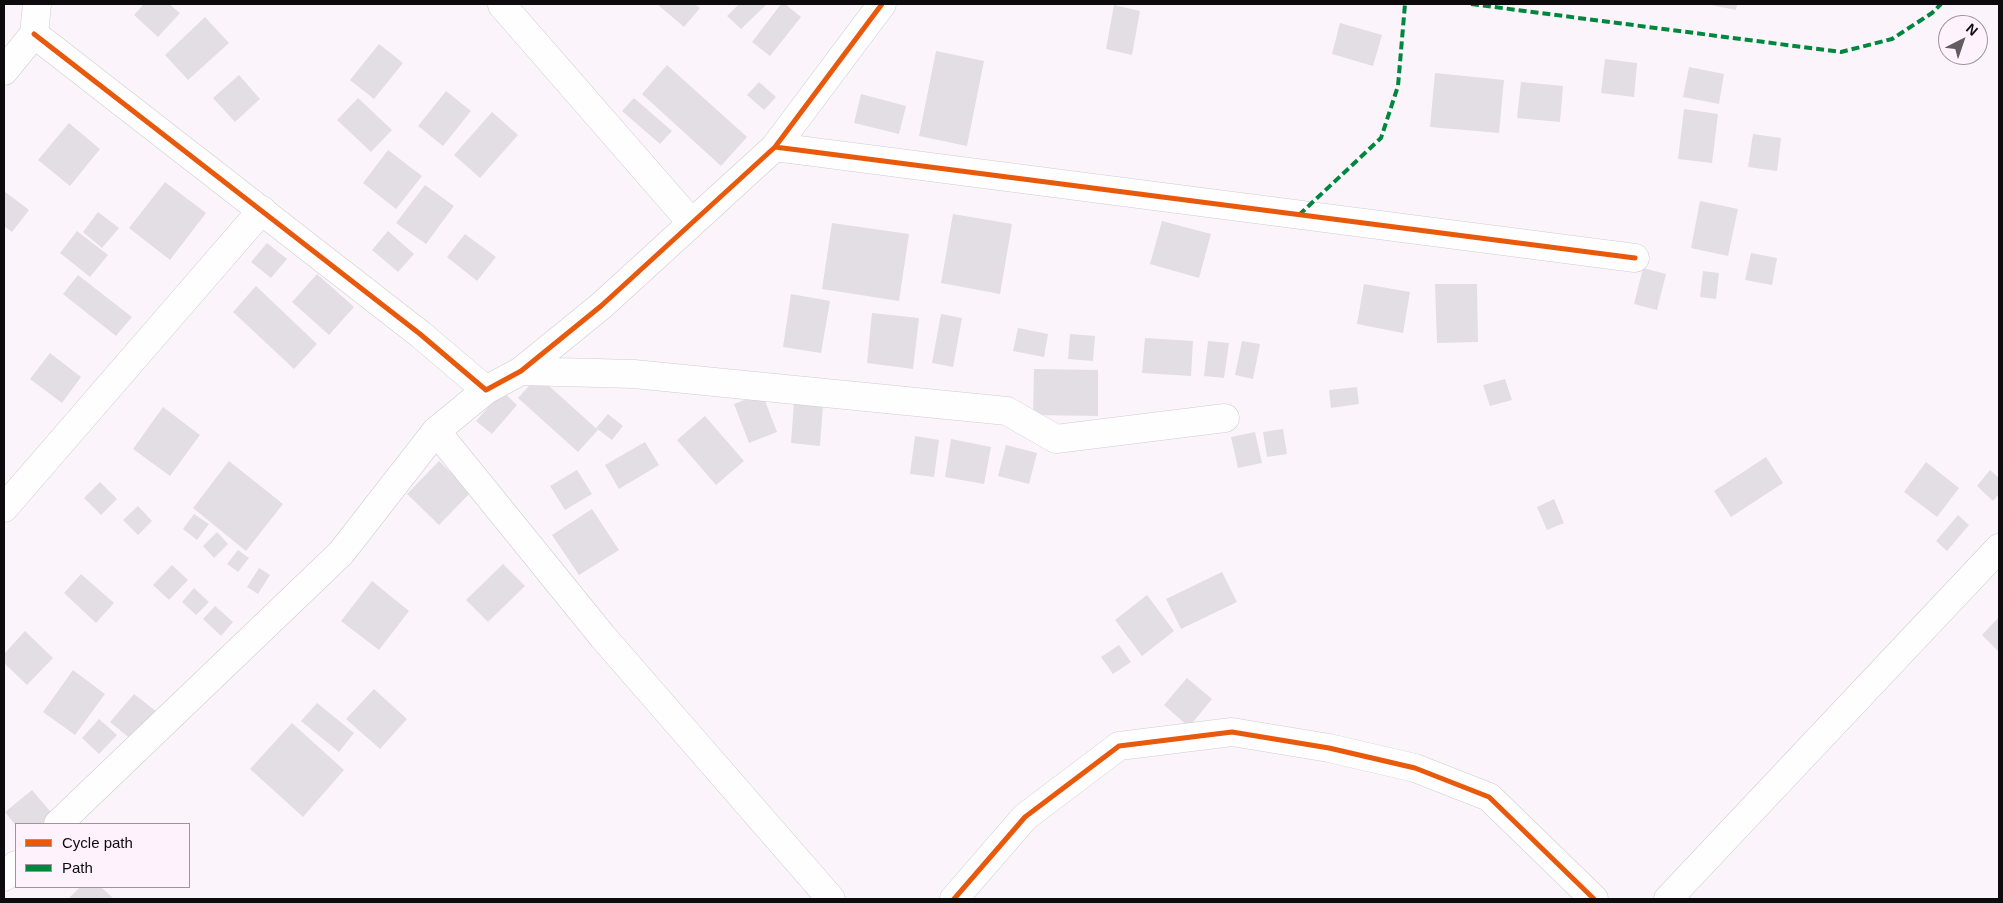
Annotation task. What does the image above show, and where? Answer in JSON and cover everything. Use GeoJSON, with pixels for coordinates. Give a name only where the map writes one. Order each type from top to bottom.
{"type":"FeatureCollection","features":[{"type":"Feature","properties":{"kind":"street"},"geometry":{"type":"LineString","coordinates":[[4,71],[34,34],[37,4]]}},
{"type":"Feature","properties":{"kind":"street"},"geometry":{"type":"LineString","coordinates":[[502,4],[691,222]]}},
{"type":"Feature","properties":{"kind":"street"},"geometry":{"type":"LineString","coordinates":[[59,823],[341,553],[436,431],[486,390],[522,371],[601,306],[775,147],[882,4]]}},
{"type":"Feature","properties":{"kind":"street"},"geometry":{"type":"LineString","coordinates":[[34,34],[420,334],[486,390]]}},
{"type":"Feature","properties":{"kind":"street"},"geometry":{"type":"LineString","coordinates":[[775,147],[1635,258]]}},
{"type":"Feature","properties":{"kind":"street"},"geometry":{"type":"LineString","coordinates":[[4,508],[262,210]]}},
{"type":"Feature","properties":{"kind":"street"},"geometry":{"type":"LineString","coordinates":[[522,371],[634,374],[1007,411],[1056,439],[1225,418]]}},
{"type":"Feature","properties":{"kind":"street"},"geometry":{"type":"LineString","coordinates":[[436,431],[603,637],[831,899]]}},
{"type":"Feature","properties":{"kind":"street"},"geometry":{"type":"LineString","coordinates":[[1668,899],[1999,548]]}},
{"type":"Feature","properties":{"kind":"street"},"geometry":{"type":"LineString","coordinates":[[954,899],[1025,817],[1119,746],[1232,732],[1329,748],[1415,768],[1490,797],[1594,899]]}},
{"type":"Feature","properties":{"kind":"street"},"geometry":{"type":"LineString","coordinates":[[4,877],[15,866]]}},
{"type":"Feature","properties":{"kind":"building"},"geometry":{"type":"Polygon","coordinates":[[[144,4],[169,4],[180,13],[158,37],[134,15],[144,4]]]}},
{"type":"Feature","properties":{"kind":"building"},"geometry":{"type":"Polygon","coordinates":[[[657,4],[695,4],[700,8],[684,27],[657,4]]]}},
{"type":"Feature","properties":{"kind":"building"},"geometry":{"type":"Polygon","coordinates":[[[739,4],[767,4],[741,29],[727,16],[739,4]]]}},
{"type":"Feature","properties":{"kind":"building"},"geometry":{"type":"Polygon","coordinates":[[[781,4],[785,4],[801,17],[770,56],[752,42],[781,4]]]}},
{"type":"Feature","properties":{"kind":"building"},"geometry":{"type":"Polygon","coordinates":[[[1706,4],[1737,4],[1736,10],[1706,4]]]}},
{"type":"Feature","properties":{"kind":"building"},"geometry":{"type":"Polygon","coordinates":[[[1114,5],[1140,11],[1132,55],[1106,49],[1114,5]]]}},
{"type":"Feature","properties":{"kind":"building"},"geometry":{"type":"Polygon","coordinates":[[[205,17],[229,43],[188,80],[165,55],[205,17]]]}},
{"type":"Feature","properties":{"kind":"building"},"geometry":{"type":"Polygon","coordinates":[[[1340,23],[1382,35],[1373,66],[1332,54],[1340,23]]]}},
{"type":"Feature","properties":{"kind":"building"},"geometry":{"type":"Polygon","coordinates":[[[379,44],[403,63],[374,99],[350,80],[379,44]]]}},
{"type":"Feature","properties":{"kind":"building"},"geometry":{"type":"Polygon","coordinates":[[[936,51],[984,61],[967,146],[919,136],[936,51]]]}},
{"type":"Feature","properties":{"kind":"building"},"geometry":{"type":"Polygon","coordinates":[[[1605,59],[1637,63],[1634,97],[1601,93],[1605,59]]]}},
{"type":"Feature","properties":{"kind":"building"},"geometry":{"type":"Polygon","coordinates":[[[667,65],[747,137],[721,166],[642,94],[667,65]]]}},
{"type":"Feature","properties":{"kind":"building"},"geometry":{"type":"Polygon","coordinates":[[[1689,67],[1724,74],[1719,104],[1683,97],[1689,67]]]}},
{"type":"Feature","properties":{"kind":"building"},"geometry":{"type":"Polygon","coordinates":[[[1435,73],[1504,80],[1499,133],[1430,127],[1435,73]]]}},
{"type":"Feature","properties":{"kind":"building"},"geometry":{"type":"Polygon","coordinates":[[[239,75],[260,99],[235,122],[213,98],[239,75]]]}},
{"type":"Feature","properties":{"kind":"building"},"geometry":{"type":"Polygon","coordinates":[[[759,82],[776,97],[764,110],[747,95],[759,82]]]}},
{"type":"Feature","properties":{"kind":"building"},"geometry":{"type":"Polygon","coordinates":[[[1521,82],[1563,86],[1560,122],[1517,118],[1521,82]]]}},
{"type":"Feature","properties":{"kind":"building"},"geometry":{"type":"Polygon","coordinates":[[[446,91],[471,111],[443,146],[418,126],[446,91]]]}},
{"type":"Feature","properties":{"kind":"building"},"geometry":{"type":"Polygon","coordinates":[[[861,94],[906,106],[899,134],[854,123],[861,94]]]}},
{"type":"Feature","properties":{"kind":"building"},"geometry":{"type":"Polygon","coordinates":[[[358,98],[392,130],[371,152],[337,120],[358,98]]]}},
{"type":"Feature","properties":{"kind":"building"},"geometry":{"type":"Polygon","coordinates":[[[634,98],[672,131],[660,144],[622,111],[634,98]]]}},
{"type":"Feature","properties":{"kind":"building"},"geometry":{"type":"Polygon","coordinates":[[[1684,109],[1718,114],[1712,163],[1678,159],[1684,109]]]}},
{"type":"Feature","properties":{"kind":"building"},"geometry":{"type":"Polygon","coordinates":[[[492,112],[518,135],[480,178],[454,155],[492,112]]]}},
{"type":"Feature","properties":{"kind":"building"},"geometry":{"type":"Polygon","coordinates":[[[69,123],[100,149],[70,186],[38,160],[69,123]]]}},
{"type":"Feature","properties":{"kind":"building"},"geometry":{"type":"Polygon","coordinates":[[[1753,134],[1781,138],[1777,171],[1748,167],[1753,134]]]}},
{"type":"Feature","properties":{"kind":"building"},"geometry":{"type":"Polygon","coordinates":[[[388,150],[422,176],[396,209],[363,183],[388,150]]]}},
{"type":"Feature","properties":{"kind":"building"},"geometry":{"type":"Polygon","coordinates":[[[165,182],[206,213],[170,260],[129,228],[165,182]]]}},
{"type":"Feature","properties":{"kind":"building"},"geometry":{"type":"Polygon","coordinates":[[[425,185],[454,206],[426,244],[396,223],[425,185]]]}},
{"type":"Feature","properties":{"kind":"building"},"geometry":{"type":"Polygon","coordinates":[[[4,191],[29,210],[12,232],[4,226],[4,191]]]}},
{"type":"Feature","properties":{"kind":"building"},"geometry":{"type":"Polygon","coordinates":[[[1700,201],[1738,209],[1728,256],[1691,248],[1700,201]]]}},
{"type":"Feature","properties":{"kind":"building"},"geometry":{"type":"Polygon","coordinates":[[[98,212],[119,228],[102,248],[83,232],[98,212]]]}},
{"type":"Feature","properties":{"kind":"building"},"geometry":{"type":"Polygon","coordinates":[[[953,214],[1012,224],[1000,294],[941,283],[953,214]]]}},
{"type":"Feature","properties":{"kind":"building"},"geometry":{"type":"Polygon","coordinates":[[[1162,221],[1211,234],[1199,278],[1150,264],[1162,221]]]}},
{"type":"Feature","properties":{"kind":"building"},"geometry":{"type":"Polygon","coordinates":[[[832,223],[909,234],[899,301],[822,289],[832,223]]]}},
{"type":"Feature","properties":{"kind":"building"},"geometry":{"type":"Polygon","coordinates":[[[77,231],[108,255],[90,277],[60,253],[77,231]]]}},
{"type":"Feature","properties":{"kind":"building"},"geometry":{"type":"Polygon","coordinates":[[[388,231],[414,254],[398,272],[372,250],[388,231]]]}},
{"type":"Feature","properties":{"kind":"building"},"geometry":{"type":"Polygon","coordinates":[[[465,234],[496,257],[477,281],[447,257],[465,234]]]}},
{"type":"Feature","properties":{"kind":"building"},"geometry":{"type":"Polygon","coordinates":[[[267,243],[287,259],[271,278],[251,262],[267,243]]]}},
{"type":"Feature","properties":{"kind":"building"},"geometry":{"type":"Polygon","coordinates":[[[1751,253],[1777,258],[1772,285],[1745,280],[1751,253]]]}},
{"type":"Feature","properties":{"kind":"building"},"geometry":{"type":"Polygon","coordinates":[[[1643,268],[1666,274],[1657,310],[1634,304],[1643,268]]]}},
{"type":"Feature","properties":{"kind":"building"},"geometry":{"type":"Polygon","coordinates":[[[1703,271],[1719,273],[1716,299],[1700,297],[1703,271]]]}},
{"type":"Feature","properties":{"kind":"building"},"geometry":{"type":"Polygon","coordinates":[[[317,274],[354,307],[329,335],[292,302],[317,274]]]}},
{"type":"Feature","properties":{"kind":"building"},"geometry":{"type":"Polygon","coordinates":[[[78,275],[132,317],[116,336],[63,294],[78,275]]]}},
{"type":"Feature","properties":{"kind":"building"},"geometry":{"type":"Polygon","coordinates":[[[1364,284],[1410,292],[1403,333],[1357,324],[1364,284]]]}},
{"type":"Feature","properties":{"kind":"building"},"geometry":{"type":"Polygon","coordinates":[[[1435,284],[1477,284],[1478,342],[1437,343],[1435,284]]]}},
{"type":"Feature","properties":{"kind":"building"},"geometry":{"type":"Polygon","coordinates":[[[256,286],[317,344],[294,369],[233,312],[256,286]]]}},
{"type":"Feature","properties":{"kind":"building"},"geometry":{"type":"Polygon","coordinates":[[[791,294],[830,301],[821,353],[783,347],[791,294]]]}},
{"type":"Feature","properties":{"kind":"building"},"geometry":{"type":"Polygon","coordinates":[[[872,313],[919,318],[913,369],[867,363],[872,313]]]}},
{"type":"Feature","properties":{"kind":"building"},"geometry":{"type":"Polygon","coordinates":[[[941,314],[962,318],[953,367],[932,363],[941,314]]]}},
{"type":"Feature","properties":{"kind":"building"},"geometry":{"type":"Polygon","coordinates":[[[1018,328],[1048,334],[1044,357],[1013,351],[1018,328]]]}},
{"type":"Feature","properties":{"kind":"building"},"geometry":{"type":"Polygon","coordinates":[[[1070,334],[1095,336],[1093,361],[1068,359],[1070,334]]]}},
{"type":"Feature","properties":{"kind":"building"},"geometry":{"type":"Polygon","coordinates":[[[1145,338],[1193,341],[1191,376],[1142,373],[1145,338]]]}},
{"type":"Feature","properties":{"kind":"building"},"geometry":{"type":"Polygon","coordinates":[[[1208,341],[1229,343],[1224,378],[1204,376],[1208,341]]]}},
{"type":"Feature","properties":{"kind":"building"},"geometry":{"type":"Polygon","coordinates":[[[1242,341],[1260,344],[1253,379],[1235,375],[1242,341]]]}},
{"type":"Feature","properties":{"kind":"building"},"geometry":{"type":"Polygon","coordinates":[[[50,353],[81,377],[62,403],[30,379],[50,353]]]}},
{"type":"Feature","properties":{"kind":"building"},"geometry":{"type":"Polygon","coordinates":[[[1034,369],[1098,370],[1098,416],[1033,415],[1034,369]]]}},
{"type":"Feature","properties":{"kind":"building"},"geometry":{"type":"Polygon","coordinates":[[[538,376],[598,430],[578,452],[518,398],[538,376]]]}},
{"type":"Feature","properties":{"kind":"building"},"geometry":{"type":"Polygon","coordinates":[[[1505,379],[1512,400],[1490,406],[1483,385],[1505,379]]]}},
{"type":"Feature","properties":{"kind":"building"},"geometry":{"type":"Polygon","coordinates":[[[1357,387],[1359,404],[1331,408],[1329,390],[1357,387]]]}},
{"type":"Feature","properties":{"kind":"building"},"geometry":{"type":"Polygon","coordinates":[[[502,391],[517,405],[492,434],[476,421],[502,391]]]}},
{"type":"Feature","properties":{"kind":"building"},"geometry":{"type":"Polygon","coordinates":[[[762,393],[777,432],[749,443],[734,404],[762,393]]]}},
{"type":"Feature","properties":{"kind":"building"},"geometry":{"type":"Polygon","coordinates":[[[794,403],[823,405],[820,446],[791,443],[794,403]]]}},
{"type":"Feature","properties":{"kind":"building"},"geometry":{"type":"Polygon","coordinates":[[[163,407],[200,435],[170,476],[133,449],[163,407]]]}},
{"type":"Feature","properties":{"kind":"building"},"geometry":{"type":"Polygon","coordinates":[[[608,414],[623,426],[612,440],[596,428],[608,414]]]}},
{"type":"Feature","properties":{"kind":"building"},"geometry":{"type":"Polygon","coordinates":[[[705,416],[744,461],[716,485],[677,440],[705,416]]]}},
{"type":"Feature","properties":{"kind":"building"},"geometry":{"type":"Polygon","coordinates":[[[1283,429],[1287,454],[1267,457],[1263,432],[1283,429]]]}},
{"type":"Feature","properties":{"kind":"building"},"geometry":{"type":"Polygon","coordinates":[[[1255,432],[1262,463],[1238,468],[1231,437],[1255,432]]]}},
{"type":"Feature","properties":{"kind":"building"},"geometry":{"type":"Polygon","coordinates":[[[915,436],[939,440],[934,477],[910,474],[915,436]]]}},
{"type":"Feature","properties":{"kind":"building"},"geometry":{"type":"Polygon","coordinates":[[[951,439],[991,447],[984,484],[945,477],[951,439]]]}},
{"type":"Feature","properties":{"kind":"building"},"geometry":{"type":"Polygon","coordinates":[[[645,442],[659,465],[619,489],[605,465],[645,442]]]}},
{"type":"Feature","properties":{"kind":"building"},"geometry":{"type":"Polygon","coordinates":[[[1006,445],[1037,453],[1029,484],[998,476],[1006,445]]]}},
{"type":"Feature","properties":{"kind":"building"},"geometry":{"type":"Polygon","coordinates":[[[1766,457],[1783,483],[1731,517],[1714,491],[1766,457]]]}},
{"type":"Feature","properties":{"kind":"building"},"geometry":{"type":"Polygon","coordinates":[[[229,461],[283,504],[246,551],[193,508],[229,461]]]}},
{"type":"Feature","properties":{"kind":"building"},"geometry":{"type":"Polygon","coordinates":[[[439,461],[471,492],[439,525],[407,494],[439,461]]]}},
{"type":"Feature","properties":{"kind":"building"},"geometry":{"type":"Polygon","coordinates":[[[1926,462],[1959,488],[1937,517],[1904,492],[1926,462]]]}},
{"type":"Feature","properties":{"kind":"building"},"geometry":{"type":"Polygon","coordinates":[[[577,470],[592,494],[565,510],[550,486],[577,470]]]}},
{"type":"Feature","properties":{"kind":"building"},"geometry":{"type":"Polygon","coordinates":[[[1990,470],[1999,478],[1999,494],[1993,501],[1977,486],[1990,470]]]}},
{"type":"Feature","properties":{"kind":"building"},"geometry":{"type":"Polygon","coordinates":[[[100,482],[117,499],[101,515],[84,498],[100,482]]]}},
{"type":"Feature","properties":{"kind":"building"},"geometry":{"type":"Polygon","coordinates":[[[1554,499],[1564,523],[1547,530],[1537,507],[1554,499]]]}},
{"type":"Feature","properties":{"kind":"building"},"geometry":{"type":"Polygon","coordinates":[[[138,506],[152,521],[138,535],[123,520],[138,506]]]}},
{"type":"Feature","properties":{"kind":"building"},"geometry":{"type":"Polygon","coordinates":[[[592,509],[619,550],[579,575],[552,535],[592,509]]]}},
{"type":"Feature","properties":{"kind":"building"},"geometry":{"type":"Polygon","coordinates":[[[194,514],[209,524],[197,540],[183,529],[194,514]]]}},
{"type":"Feature","properties":{"kind":"building"},"geometry":{"type":"Polygon","coordinates":[[[1958,515],[1969,525],[1947,551],[1936,541],[1958,515]]]}},
{"type":"Feature","properties":{"kind":"building"},"geometry":{"type":"Polygon","coordinates":[[[217,532],[228,544],[214,558],[203,546],[217,532]]]}},
{"type":"Feature","properties":{"kind":"building"},"geometry":{"type":"Polygon","coordinates":[[[238,550],[249,558],[238,572],[227,564],[238,550]]]}},
{"type":"Feature","properties":{"kind":"building"},"geometry":{"type":"Polygon","coordinates":[[[503,564],[525,586],[488,622],[466,600],[503,564]]]}},
{"type":"Feature","properties":{"kind":"building"},"geometry":{"type":"Polygon","coordinates":[[[172,565],[188,580],[169,600],[153,585],[172,565]]]}},
{"type":"Feature","properties":{"kind":"building"},"geometry":{"type":"Polygon","coordinates":[[[259,568],[270,575],[258,594],[247,587],[259,568]]]}},
{"type":"Feature","properties":{"kind":"building"},"geometry":{"type":"Polygon","coordinates":[[[1222,572],[1237,602],[1181,629],[1166,599],[1222,572]]]}},
{"type":"Feature","properties":{"kind":"building"},"geometry":{"type":"Polygon","coordinates":[[[81,574],[114,603],[96,623],[64,593],[81,574]]]}},
{"type":"Feature","properties":{"kind":"building"},"geometry":{"type":"Polygon","coordinates":[[[372,581],[409,611],[379,650],[341,621],[372,581]]]}},
{"type":"Feature","properties":{"kind":"building"},"geometry":{"type":"Polygon","coordinates":[[[194,588],[209,602],[196,615],[182,602],[194,588]]]}},
{"type":"Feature","properties":{"kind":"building"},"geometry":{"type":"Polygon","coordinates":[[[1147,595],[1174,631],[1142,656],[1115,620],[1147,595]]]}},
{"type":"Feature","properties":{"kind":"building"},"geometry":{"type":"Polygon","coordinates":[[[215,606],[233,622],[221,636],[203,619],[215,606]]]}},
{"type":"Feature","properties":{"kind":"building"},"geometry":{"type":"Polygon","coordinates":[[[1999,617],[1999,652],[1982,635],[1999,617]]]}},
{"type":"Feature","properties":{"kind":"building"},"geometry":{"type":"Polygon","coordinates":[[[25,631],[53,658],[27,685],[4,663],[4,654],[25,631]]]}},
{"type":"Feature","properties":{"kind":"building"},"geometry":{"type":"Polygon","coordinates":[[[1119,645],[1131,662],[1113,674],[1101,657],[1119,645]]]}},
{"type":"Feature","properties":{"kind":"building"},"geometry":{"type":"Polygon","coordinates":[[[73,670],[105,694],[75,735],[43,712],[73,670]]]}},
{"type":"Feature","properties":{"kind":"building"},"geometry":{"type":"Polygon","coordinates":[[[1187,678],[1212,699],[1189,727],[1164,705],[1187,678]]]}},
{"type":"Feature","properties":{"kind":"building"},"geometry":{"type":"Polygon","coordinates":[[[374,689],[407,719],[380,749],[346,719],[374,689]]]}},
{"type":"Feature","properties":{"kind":"building"},"geometry":{"type":"Polygon","coordinates":[[[134,694],[162,716],[138,745],[110,722],[134,694]]]}},
{"type":"Feature","properties":{"kind":"building"},"geometry":{"type":"Polygon","coordinates":[[[317,703],[354,733],[339,752],[301,721],[317,703]]]}},
{"type":"Feature","properties":{"kind":"building"},"geometry":{"type":"Polygon","coordinates":[[[99,719],[117,735],[99,754],[82,738],[99,719]]]}},
{"type":"Feature","properties":{"kind":"building"},"geometry":{"type":"Polygon","coordinates":[[[292,723],[344,770],[303,817],[250,769],[292,723]]]}},
{"type":"Feature","properties":{"kind":"building"},"geometry":{"type":"Polygon","coordinates":[[[32,790],[60,823],[15,823],[15,825],[5,812],[32,790]]]}},
{"type":"Feature","properties":{"kind":"building"},"geometry":{"type":"Polygon","coordinates":[[[79,888],[102,888],[114,899],[68,899],[79,888]]]}},
{"type":"Feature","properties":{"kind":"marked path"},"geometry":{"type":"LineString","coordinates":[[1299,215],[1381,138],[1398,86],[1405,4]]}},
{"type":"Feature","properties":{"kind":"marked path"},"geometry":{"type":"LineString","coordinates":[[1471,4],[1841,52],[1892,39],[1932,13],[1941,4]]}},
{"type":"Feature","properties":{"kind":"cycle path"},"geometry":{"type":"LineString","coordinates":[[34,34],[420,334],[486,390],[521,371],[601,306],[775,147],[882,4]]}},
{"type":"Feature","properties":{"kind":"cycle path"},"geometry":{"type":"LineString","coordinates":[[775,147],[1635,258]]}},
{"type":"Feature","properties":{"kind":"cycle path"},"geometry":{"type":"LineString","coordinates":[[954,899],[1025,817],[1119,746],[1232,732],[1329,748],[1415,768],[1489,797],[1594,899]]}}]}
